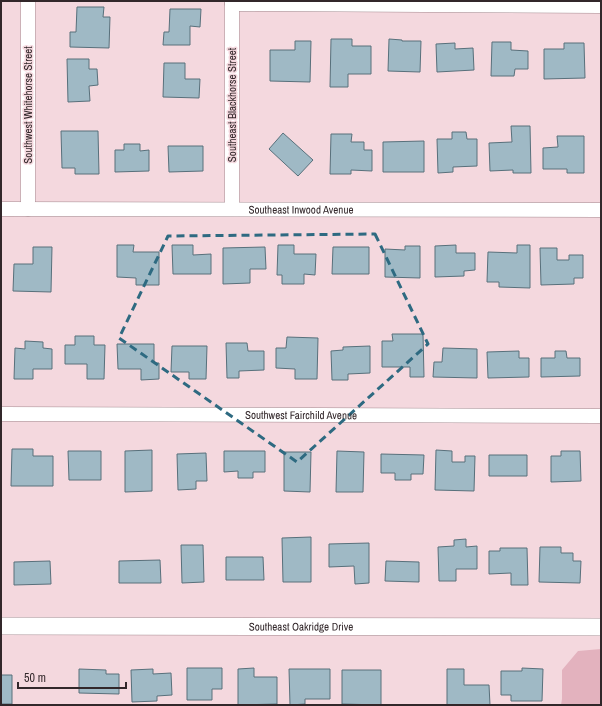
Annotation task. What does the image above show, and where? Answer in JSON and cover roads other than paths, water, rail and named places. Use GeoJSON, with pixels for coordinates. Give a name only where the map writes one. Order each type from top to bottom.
{"type":"FeatureCollection","features":[{"type":"Feature","properties":{"kind":"street","name":"Southwest Whitehorse Street"},"geometry":{"type":"LineString","coordinates":[[28,1],[28,209]]}},
{"type":"Feature","properties":{"kind":"street"},"geometry":{"type":"LineString","coordinates":[[232,3],[601,6]]}},
{"type":"Feature","properties":{"kind":"street","name":"Southeast Blackhorse Street"},"geometry":{"type":"LineString","coordinates":[[232,3],[232,209]]}},
{"type":"Feature","properties":{"kind":"street","name":"Southeast Inwood Avenue"},"geometry":{"type":"LineString","coordinates":[[1,209],[601,210]]}},
{"type":"Feature","properties":{"kind":"street","name":"Southwest Fairchild Avenue"},"geometry":{"type":"LineString","coordinates":[[1,414],[601,416]]}},
{"type":"Feature","properties":{"kind":"street","name":"Southeast Oakridge Drive"},"geometry":{"type":"LineString","coordinates":[[1,626],[601,627]]}}]}
